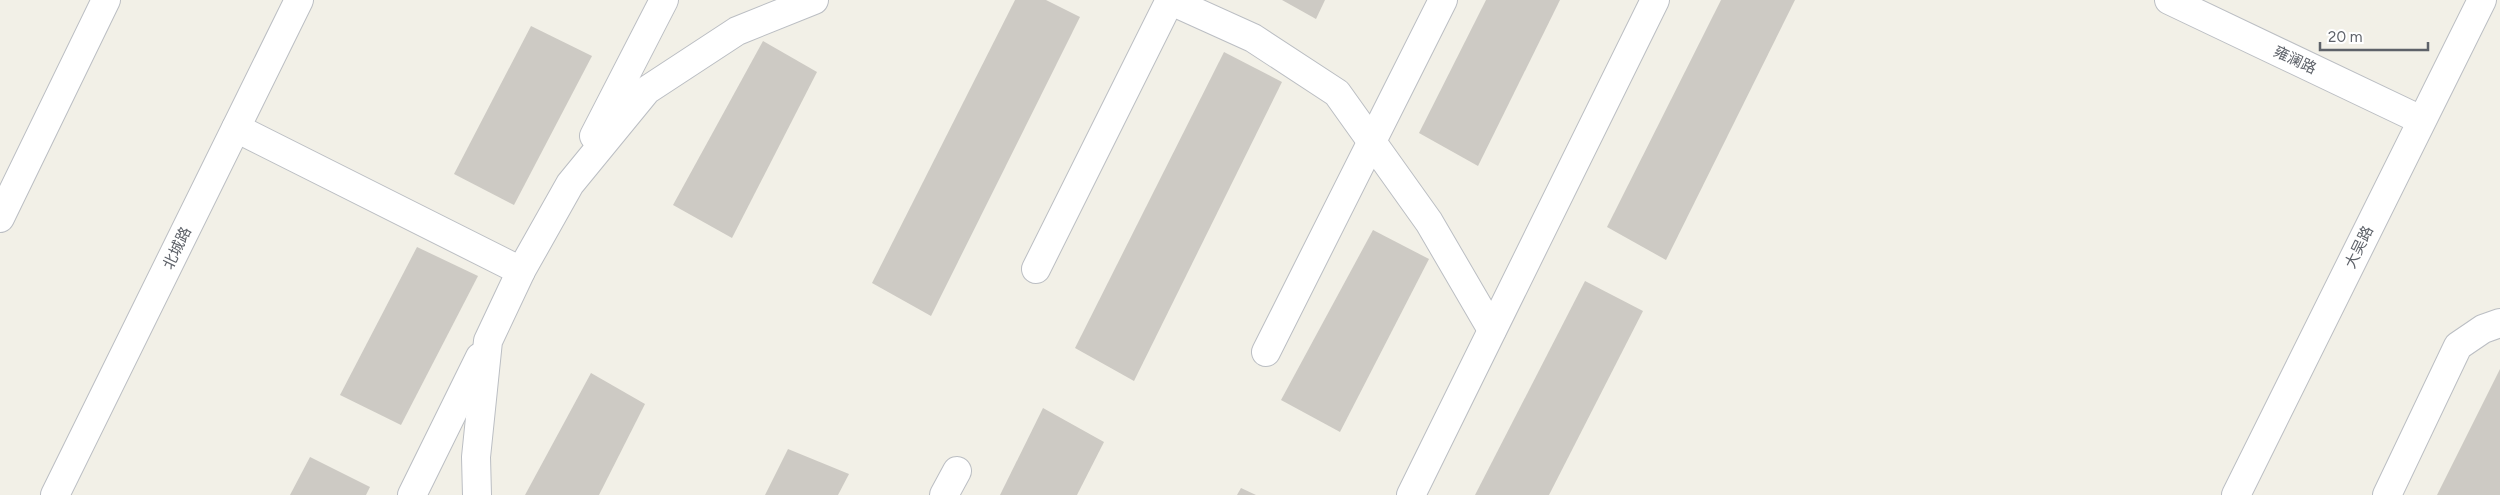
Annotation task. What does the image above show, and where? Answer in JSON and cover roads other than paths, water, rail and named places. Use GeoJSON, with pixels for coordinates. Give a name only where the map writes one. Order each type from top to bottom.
{"type":"FeatureCollection","features":[{"type":"Feature","properties":{"kind":"street"},"geometry":{"type":"LineString","coordinates":[[0,218],[106,0]]}},
{"type":"Feature","properties":{"kind":"street","name":"北城路"},"geometry":{"type":"LineString","coordinates":[[55,495],[299,0]]}},
{"type":"Feature","properties":{"kind":"street"},"geometry":{"type":"LineString","coordinates":[[412,495],[521,271],[570,184],[664,0]]}},
{"type":"Feature","properties":{"kind":"street"},"geometry":{"type":"LineString","coordinates":[[570,184],[647,90],[737,31],[814,0]]}},
{"type":"Feature","properties":{"kind":"street"},"geometry":{"type":"LineString","coordinates":[[1036,269],[1170,0],[1253,38],[1337,93],[1429,222],[1492,330]]}},
{"type":"Feature","properties":{"kind":"street"},"geometry":{"type":"LineString","coordinates":[[1266,352],[1443,0]]}},
{"type":"Feature","properties":{"kind":"street"},"geometry":{"type":"LineString","coordinates":[[1411,495],[1655,0]]}},
{"type":"Feature","properties":{"kind":"street","name":"雍澜路"},"geometry":{"type":"LineString","coordinates":[[2169,0],[2422,120]]}},
{"type":"Feature","properties":{"kind":"street","name":"大吴路"},"geometry":{"type":"LineString","coordinates":[[2236,495],[2482,0]]}},
{"type":"Feature","properties":{"kind":"street"},"geometry":{"type":"LineString","coordinates":[[236,128],[521,271]]}},
{"type":"Feature","properties":{"kind":"street"},"geometry":{"type":"LineString","coordinates":[[2387,495],[2458,346],[2483,329],[2500,323]]}},
{"type":"Feature","properties":{"kind":"street"},"geometry":{"type":"LineString","coordinates":[[477,495],[476,457],[488,341]]}},
{"type":"Feature","properties":{"kind":"street"},"geometry":{"type":"LineString","coordinates":[[944,495],[956,470]]}}]}
